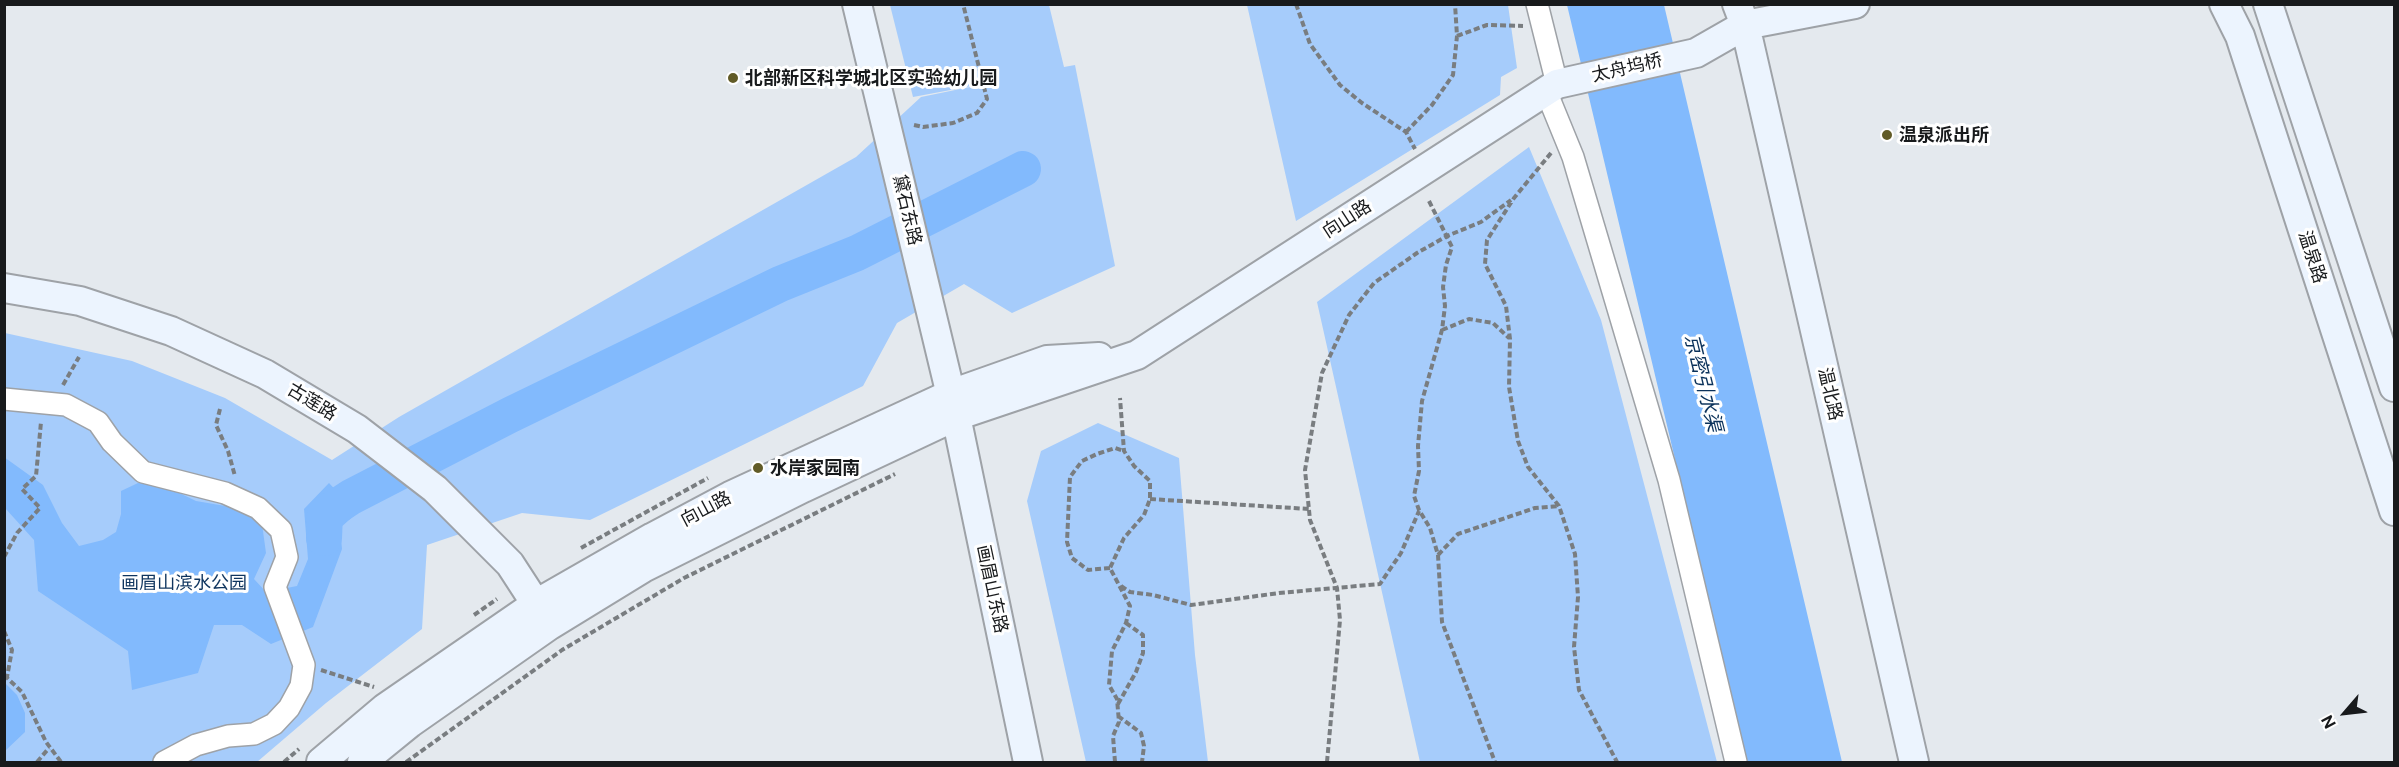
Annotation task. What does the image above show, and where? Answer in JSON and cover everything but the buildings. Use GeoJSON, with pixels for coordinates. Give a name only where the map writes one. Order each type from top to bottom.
{"type":"FeatureCollection","features":[{"type":"Feature","properties":{"kind":"main road","name":"黛石东路"},"geometry":{"type":"LineString","coordinates":[[857,4],[953,405]]}},
{"type":"Feature","properties":{"kind":"main road"},"geometry":{"type":"LineString","coordinates":[[1746,11],[1855,4]]}},
{"type":"Feature","properties":{"kind":"main road","name":"温泉路"},"geometry":{"type":"LineString","coordinates":[[2224,4],[2240,36],[2394,511]]}},
{"type":"Feature","properties":{"kind":"main road"},"geometry":{"type":"LineString","coordinates":[[2240,36],[2243,13],[2252,4],[2264,5],[2271,13],[2394,387]]}},
{"type":"Feature","properties":{"kind":"main road","name":"太舟坞桥"},"geometry":{"type":"LineString","coordinates":[[1552,88],[1696,53],[1746,11]]}},
{"type":"Feature","properties":{"kind":"main road","name":"温北路"},"geometry":{"type":"LineString","coordinates":[[1746,11],[1914,762]]}},
{"type":"Feature","properties":{"kind":"main road","name":"向山路"},"geometry":{"type":"LineString","coordinates":[[321,762],[385,708],[543,615],[644,568],[802,488],[953,405],[1137,355],[1552,88]]}},
{"type":"Feature","properties":{"kind":"main road","name":"古莲路"},"geometry":{"type":"LineString","coordinates":[[4,288],[80,301],[171,331],[265,374],[357,429],[435,489],[510,564],[543,615]]}},
{"type":"Feature","properties":{"kind":"main road","name":"画眉山东路"},"geometry":{"type":"LineString","coordinates":[[953,405],[1028,762]]}},
{"type":"Feature","properties":{"kind":"main road","name":"向山路"},"geometry":{"type":"LineString","coordinates":[[362,762],[543,615]]}},
{"type":"Feature","properties":{"kind":"street"},"geometry":{"type":"LineString","coordinates":[[1537,4],[1546,39],[1552,88],[1669,480],[1736,762]]}},
{"type":"Feature","properties":{"kind":"street"},"geometry":{"type":"LineString","coordinates":[[4,399],[66,405],[98,422],[119,450],[143,472],[225,493],[258,508],[282,530],[287,557],[275,587],[304,665],[301,686],[289,708],[274,724],[254,734],[228,736],[196,745],[164,762]]}},
{"type":"Feature","properties":{"kind":"path"},"geometry":{"type":"LineString","coordinates":[[915,125],[922,127],[953,123],[977,113],[987,99],[963,4]]}},
{"type":"Feature","properties":{"kind":"path"},"geometry":{"type":"LineString","coordinates":[[1296,4],[1310,44],[1340,85],[1362,103],[1406,132],[1432,105],[1453,75],[1457,36],[1455,4]]}},
{"type":"Feature","properties":{"kind":"path"},"geometry":{"type":"LineString","coordinates":[[1457,36],[1487,26],[1525,26],[1546,39]]}},
{"type":"Feature","properties":{"kind":"path"},"geometry":{"type":"LineString","coordinates":[[1565,136],[1514,198],[1487,240],[1485,264],[1506,306],[1510,339],[1509,387],[1518,441],[1528,467],[1559,506],[1575,554],[1578,597],[1574,647],[1580,690],[1617,762]]}},
{"type":"Feature","properties":{"kind":"path"},"geometry":{"type":"LineString","coordinates":[[1327,762],[1340,620],[1337,588],[1310,520],[1305,470],[1322,373],[1349,315],[1374,283],[1417,253],[1447,236],[1481,222],[1514,198]]}},
{"type":"Feature","properties":{"kind":"path"},"geometry":{"type":"LineString","coordinates":[[1429,201],[1452,247],[1446,265],[1443,287],[1445,306],[1442,330],[1422,401],[1418,446],[1419,471],[1414,496],[1430,528],[1438,555],[1442,622],[1495,762]]}},
{"type":"Feature","properties":{"kind":"path"},"geometry":{"type":"LineString","coordinates":[[1442,330],[1470,319],[1493,323],[1510,339]]}},
{"type":"Feature","properties":{"kind":"path"},"geometry":{"type":"LineString","coordinates":[[4,557],[17,533],[40,508],[22,489],[36,476],[41,419],[54,404],[69,371],[79,357]]}},
{"type":"Feature","properties":{"kind":"path"},"geometry":{"type":"LineString","coordinates":[[1110,568],[1124,538],[1144,515],[1150,499],[1150,482],[1134,466],[1124,451],[1120,398]]}},
{"type":"Feature","properties":{"kind":"path"},"geometry":{"type":"LineString","coordinates":[[220,409],[216,425],[228,451],[241,500]]}},
{"type":"Feature","properties":{"kind":"path"},"geometry":{"type":"LineString","coordinates":[[1110,568],[1088,570],[1071,558],[1067,542],[1070,477],[1082,462],[1097,454],[1115,448],[1124,451]]}},
{"type":"Feature","properties":{"kind":"path"},"geometry":{"type":"LineString","coordinates":[[406,762],[562,650],[684,578],[905,469]]}},
{"type":"Feature","properties":{"kind":"path"},"geometry":{"type":"LineString","coordinates":[[1150,499],[1309,508]]}},
{"type":"Feature","properties":{"kind":"path"},"geometry":{"type":"LineString","coordinates":[[1438,555],[1458,534],[1535,508],[1559,506]]}},
{"type":"Feature","properties":{"kind":"path"},"geometry":{"type":"LineString","coordinates":[[1120,586],[1130,592],[1153,594],[1191,606],[1380,584],[1401,553],[1419,510]]}},
{"type":"Feature","properties":{"kind":"path"},"geometry":{"type":"LineString","coordinates":[[1110,568],[1130,606],[1126,623],[1112,651],[1108,685],[1117,699],[1119,722],[1113,736],[1115,762]]}},
{"type":"Feature","properties":{"kind":"path"},"geometry":{"type":"LineString","coordinates":[[1117,706],[1136,672],[1143,653],[1143,635],[1126,623]]}},
{"type":"Feature","properties":{"kind":"path"},"geometry":{"type":"LineString","coordinates":[[4,631],[12,650],[6,676],[22,693],[49,748],[60,762]]}},
{"type":"Feature","properties":{"kind":"path"},"geometry":{"type":"LineString","coordinates":[[304,665],[375,688]]}},
{"type":"Feature","properties":{"kind":"path"},"geometry":{"type":"LineString","coordinates":[[1118,716],[1141,733],[1144,746],[1142,762]]}},
{"type":"Feature","properties":{"kind":"path"},"geometry":{"type":"LineString","coordinates":[[37,762],[49,748]]}},
{"type":"Feature","properties":{"kind":"green space","name":"画眉山滨水公园"},"geometry":{"type":"Polygon","coordinates":[[[890,5],[1049,5],[1064,67],[1075,65],[1115,266],[1012,313],[964,284],[897,323],[863,386],[590,520],[522,513],[427,545],[422,629],[326,703],[257,762],[5,762],[5,333],[132,361],[225,398],[332,460],[399,417],[856,157],[921,97],[999,81],[913,97],[890,5]]]}},
{"type":"Feature","properties":{"kind":"green space"},"geometry":{"type":"Polygon","coordinates":[[[1247,5],[1508,5],[1517,68],[1501,77],[1500,95],[1296,221],[1247,5]]]}},
{"type":"Feature","properties":{"kind":"green space"},"geometry":{"type":"Polygon","coordinates":[[[1529,147],[1601,320],[1717,762],[1420,762],[1317,302],[1529,147]]]}},
{"type":"Feature","properties":{"kind":"green space"},"geometry":{"type":"Polygon","coordinates":[[[1098,423],[1179,458],[1195,655],[1208,762],[1086,762],[1027,501],[1041,451],[1098,423]]]}},
{"type":"Feature","properties":{"kind":"water","name":"京密引水渠"},"geometry":{"type":"Polygon","coordinates":[[[1567,5],[1664,5],[1842,762],[1747,762],[1567,5]]]}},
{"type":"Feature","properties":{"kind":"water"},"geometry":{"type":"Polygon","coordinates":[[[4,457],[43,485],[62,523],[79,546],[103,540],[116,532],[121,514],[121,491],[138,483],[165,486],[196,501],[231,507],[262,524],[266,553],[254,579],[266,592],[297,586],[308,559],[304,509],[329,483],[357,513],[340,528],[342,549],[313,627],[271,644],[242,625],[214,625],[198,673],[132,690],[128,651],[38,591],[34,540],[5,508],[4,457]]]}},
{"type":"Feature","properties":{"kind":"water"},"geometry":{"type":"Polygon","coordinates":[[[5,683],[17,695],[25,713],[25,732],[5,751],[5,683]]]}},
{"type":"Feature","properties":{"kind":"waterway"},"geometry":{"type":"LineString","coordinates":[[324,538],[325,514],[351,497],[510,415],[780,284],[857,253],[1023,169]]}},
{"type":"Feature","properties":{"kind":"place","name":"北部新区科学城北区实验幼儿园"},"geometry":{"type":"Point","coordinates":[733,78]}},
{"type":"Feature","properties":{"kind":"place","name":"温泉派出所"},"geometry":{"type":"Point","coordinates":[1887,135]}},
{"type":"Feature","properties":{"kind":"place","name":"水岸家园南"},"geometry":{"type":"Point","coordinates":[758,468]}}]}
